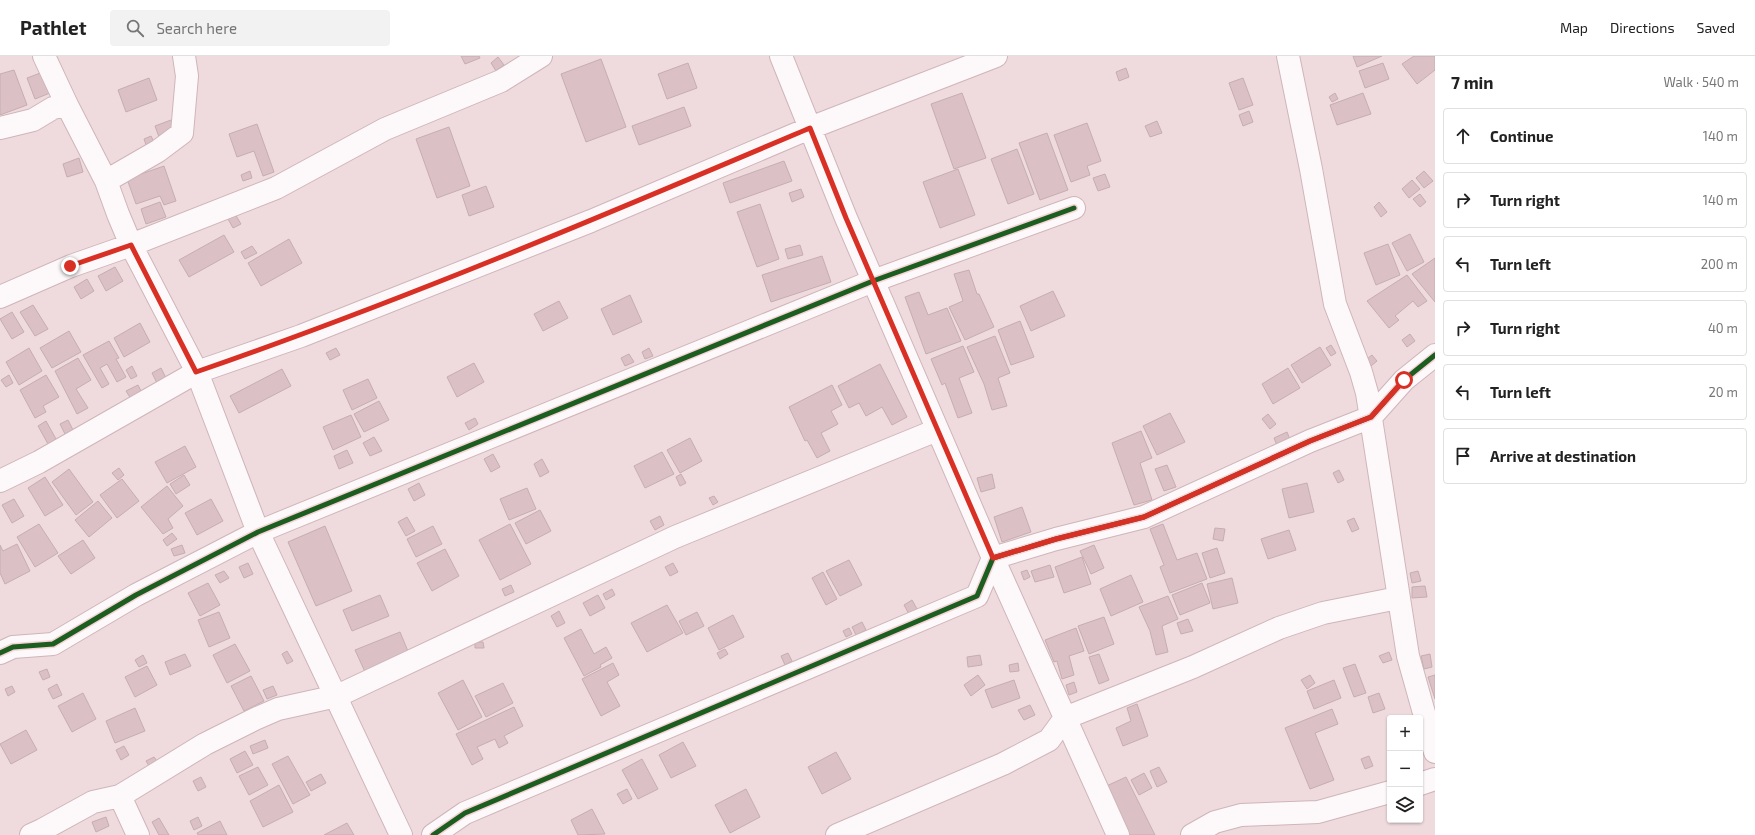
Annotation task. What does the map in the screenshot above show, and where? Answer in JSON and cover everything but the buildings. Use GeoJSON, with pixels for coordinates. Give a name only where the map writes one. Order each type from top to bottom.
{"type":"FeatureCollection","features":[{"type":"Feature","properties":{"kind":"street"},"geometry":{"type":"LineString","coordinates":[[44,56],[106,181],[131,245],[196,372],[258,532],[337,696],[401,835]]}},
{"type":"Feature","properties":{"kind":"street"},"geometry":{"type":"LineString","coordinates":[[106,181],[158,151],[182,133],[186,76],[184,56]]}},
{"type":"Feature","properties":{"kind":"street"},"geometry":{"type":"LineString","coordinates":[[0,297],[70,266],[131,245],[276,188],[385,129],[500,81],[541,56]]}},
{"type":"Feature","properties":{"kind":"street"},"geometry":{"type":"LineString","coordinates":[[782,56],[873,281],[937,430],[1118,835]]}},
{"type":"Feature","properties":{"kind":"street"},"geometry":{"type":"LineString","coordinates":[[0,481],[39,462],[196,372],[301,336],[576,227],[810,128],[996,56]]}},
{"type":"Feature","properties":{"kind":"street"},"geometry":{"type":"LineString","coordinates":[[1288,56],[1311,169],[1335,304],[1361,372],[1371,417],[1408,656],[1434,742]]}},
{"type":"Feature","properties":{"kind":"street"},"geometry":{"type":"LineString","coordinates":[[0,128],[33,120],[53,108],[67,105]]}},
{"type":"Feature","properties":{"kind":"street"},"geometry":{"type":"LineString","coordinates":[[0,653],[13,646],[54,644],[136,595],[258,532],[873,281],[1074,208]]}},
{"type":"Feature","properties":{"kind":"street"},"geometry":{"type":"LineString","coordinates":[[993,558],[1056,539],[1144,517],[1310,441],[1371,417],[1404,380],[1435,355]]}},
{"type":"Feature","properties":{"kind":"street"},"geometry":{"type":"LineString","coordinates":[[31,835],[93,802],[120,796],[205,744],[278,709],[337,696],[675,537],[937,430]]}},
{"type":"Feature","properties":{"kind":"street"},"geometry":{"type":"LineString","coordinates":[[433,835],[465,813],[977,596],[993,558]]}},
{"type":"Feature","properties":{"kind":"street"},"geometry":{"type":"LineString","coordinates":[[837,835],[1003,764],[1042,744],[1049,740],[1065,718],[1193,667],[1279,628],[1323,613],[1398,598]]}},
{"type":"Feature","properties":{"kind":"street"},"geometry":{"type":"LineString","coordinates":[[1423,783],[1435,779]]}},
{"type":"Feature","properties":{"kind":"street"},"geometry":{"type":"LineString","coordinates":[[1192,835],[1215,822],[1241,815],[1318,812],[1387,793]]}},
{"type":"Feature","properties":{"kind":"street"},"geometry":{"type":"LineString","coordinates":[[120,796],[138,835]]}},
{"type":"Feature","properties":{"kind":"cycle path"},"geometry":{"type":"LineString","coordinates":[[0,653],[13,647],[53,644],[136,595],[258,532],[873,281],[1074,208]]}},
{"type":"Feature","properties":{"kind":"cycle path"},"geometry":{"type":"LineString","coordinates":[[433,835],[465,813],[977,596],[993,558],[1056,539],[1144,517],[1310,441],[1371,417],[1404,380],[1435,355]]}},
{"type":"Feature","properties":{"kind":"route"},"geometry":{"type":"LineString","coordinates":[[70,266],[131,245],[196,372],[301,336],[591,221],[810,128],[846,218],[993,558],[1056,539],[1144,517],[1310,441],[1371,417],[1404,380]]}}]}
